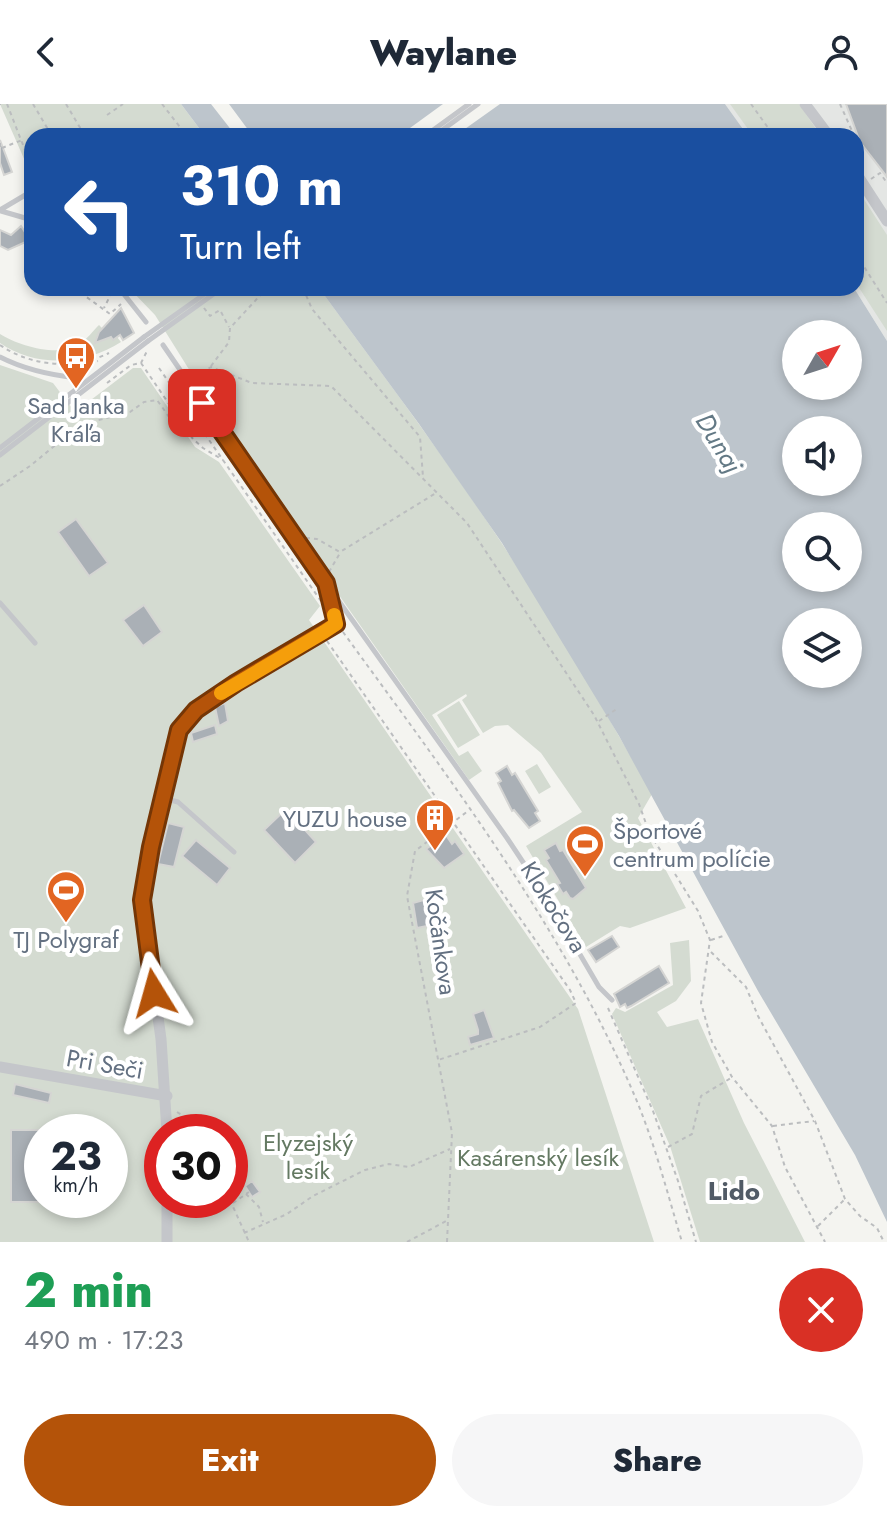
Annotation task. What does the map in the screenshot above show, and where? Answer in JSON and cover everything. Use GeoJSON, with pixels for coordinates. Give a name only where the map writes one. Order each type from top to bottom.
{"type":"FeatureCollection","features":[{"type":"Feature","properties":{"kind":"street"},"geometry":{"type":"LineString","coordinates":[[805,104],[823,128]]}},
{"type":"Feature","properties":{"kind":"street"},"geometry":{"type":"LineString","coordinates":[[864,184],[887,221]]}},
{"type":"Feature","properties":{"kind":"street"},"geometry":{"type":"LineString","coordinates":[[167,1101],[142,900],[178,734],[191,715],[236,683],[336,624]]}},
{"type":"Feature","properties":{"kind":"street","name":"Pri Seči"},"geometry":{"type":"LineString","coordinates":[[0,1067],[167,1101],[167,1114]]}},
{"type":"Feature","properties":{"kind":"street"},"geometry":{"type":"LineString","coordinates":[[167,1218],[167,1242]]}},
{"type":"Feature","properties":{"kind":"lane"},"geometry":{"type":"LineString","coordinates":[[436,128],[469,104]]}},
{"type":"Feature","properties":{"kind":"lane"},"geometry":{"type":"LineString","coordinates":[[445,128],[478,104]]}},
{"type":"Feature","properties":{"kind":"lane"},"geometry":{"type":"LineString","coordinates":[[24,196],[0,210],[24,218]]}},
{"type":"Feature","properties":{"kind":"lane"},"geometry":{"type":"LineString","coordinates":[[0,448],[202,296]]}},
{"type":"Feature","properties":{"kind":"lane"},"geometry":{"type":"LineString","coordinates":[[146,339],[210,296]]}},
{"type":"Feature","properties":{"kind":"lane"},"geometry":{"type":"LineString","coordinates":[[128,298],[146,322]]}},
{"type":"Feature","properties":{"kind":"lane","name":"Klokočova"},"geometry":{"type":"LineString","coordinates":[[163,345],[325,582],[507,838],[550,903],[599,987],[612,1000]]}},
{"type":"Feature","properties":{"kind":"lane"},"geometry":{"type":"LineString","coordinates":[[0,357],[19,367],[77,378]]}},
{"type":"Feature","properties":{"kind":"lane"},"geometry":{"type":"LineString","coordinates":[[0,455],[66,400]]}},
{"type":"Feature","properties":{"kind":"lane"},"geometry":{"type":"LineString","coordinates":[[325,582],[336,624]]}},
{"type":"Feature","properties":{"kind":"lane"},"geometry":{"type":"LineString","coordinates":[[0,603],[35,643]]}},
{"type":"Feature","properties":{"kind":"lane"},"geometry":{"type":"LineString","coordinates":[[162,797],[178,802],[234,852]]}},
{"type":"Feature","properties":{"kind":"path"},"geometry":{"type":"LineString","coordinates":[[7,104],[24,146]]}},
{"type":"Feature","properties":{"kind":"path"},"geometry":{"type":"LineString","coordinates":[[33,104],[47,128]]}},
{"type":"Feature","properties":{"kind":"path"},"geometry":{"type":"LineString","coordinates":[[66,104],[80,128]]}},
{"type":"Feature","properties":{"kind":"path"},"geometry":{"type":"LineString","coordinates":[[107,115],[123,104]]}},
{"type":"Feature","properties":{"kind":"path"},"geometry":{"type":"LineString","coordinates":[[162,104],[181,128]]}},
{"type":"Feature","properties":{"kind":"path"},"geometry":{"type":"LineString","coordinates":[[751,104],[768,128]]}},
{"type":"Feature","properties":{"kind":"path"},"geometry":{"type":"LineString","coordinates":[[840,104],[851,128]]}},
{"type":"Feature","properties":{"kind":"path"},"geometry":{"type":"LineString","coordinates":[[0,143],[1,148],[22,140]]}},
{"type":"Feature","properties":{"kind":"path"},"geometry":{"type":"LineString","coordinates":[[864,177],[880,173],[887,183]]}},
{"type":"Feature","properties":{"kind":"path"},"geometry":{"type":"LineString","coordinates":[[864,267],[887,303]]}},
{"type":"Feature","properties":{"kind":"path"},"geometry":{"type":"LineString","coordinates":[[83,296],[110,314],[128,298]]}},
{"type":"Feature","properties":{"kind":"path"},"geometry":{"type":"LineString","coordinates":[[104,309],[110,296]]}},
{"type":"Feature","properties":{"kind":"path"},"geometry":{"type":"LineString","coordinates":[[230,328],[260,296]]}},
{"type":"Feature","properties":{"kind":"path"},"geometry":{"type":"LineString","coordinates":[[306,296],[312,309],[420,437],[423,479]]}},
{"type":"Feature","properties":{"kind":"path"},"geometry":{"type":"LineString","coordinates":[[187,382],[211,367],[229,342],[230,328],[220,310],[210,316]]}},
{"type":"Feature","properties":{"kind":"path"},"geometry":{"type":"LineString","coordinates":[[0,345],[22,356],[55,364],[85,362],[114,352],[87,365],[46,367]]}},
{"type":"Feature","properties":{"kind":"path"},"geometry":{"type":"LineString","coordinates":[[141,363],[146,352],[154,349]]}},
{"type":"Feature","properties":{"kind":"path"},"geometry":{"type":"LineString","coordinates":[[108,383],[131,365],[141,363]]}},
{"type":"Feature","properties":{"kind":"path"},"geometry":{"type":"LineString","coordinates":[[141,363],[203,448],[224,460]]}},
{"type":"Feature","properties":{"kind":"path"},"geometry":{"type":"LineString","coordinates":[[211,367],[252,383],[331,386],[467,523],[597,721],[639,804],[649,832],[698,911],[710,940],[701,1003],[712,1042],[732,1077],[772,1126],[785,1167],[825,1242]]}},
{"type":"Feature","properties":{"kind":"path","name":"Klokočova"},"geometry":{"type":"LineString","coordinates":[[159,368],[336,624],[470,810],[554,936],[588,996],[634,1094],[682,1242]]}},
{"type":"Feature","properties":{"kind":"path"},"geometry":{"type":"LineString","coordinates":[[0,486],[80,425],[130,412],[144,402],[157,400],[172,421],[179,418]]}},
{"type":"Feature","properties":{"kind":"path"},"geometry":{"type":"LineString","coordinates":[[325,582],[340,552],[436,492]]}},
{"type":"Feature","properties":{"kind":"path"},"geometry":{"type":"LineString","coordinates":[[293,536],[317,539],[340,552]]}},
{"type":"Feature","properties":{"kind":"path"},"geometry":{"type":"LineString","coordinates":[[324,632],[327,642],[576,1003],[540,1027],[438,1060]]}},
{"type":"Feature","properties":{"kind":"path"},"geometry":{"type":"LineString","coordinates":[[597,721],[618,708]]}},
{"type":"Feature","properties":{"kind":"path","name":"Kočánkova"},"geometry":{"type":"LineString","coordinates":[[447,1242],[452,1133],[407,896],[415,851],[470,810]]}},
{"type":"Feature","properties":{"kind":"path"},"geometry":{"type":"LineString","coordinates":[[710,940],[726,935]]}},
{"type":"Feature","properties":{"kind":"path"},"geometry":{"type":"LineString","coordinates":[[710,951],[746,987],[758,1016],[815,1121],[845,1199],[860,1216],[877,1228],[883,1240]]}},
{"type":"Feature","properties":{"kind":"path"},"geometry":{"type":"LineString","coordinates":[[599,987],[667,1148],[696,1242]]}},
{"type":"Feature","properties":{"kind":"path"},"geometry":{"type":"LineString","coordinates":[[667,1148],[692,1134],[701,1096],[732,1077]]}},
{"type":"Feature","properties":{"kind":"path"},"geometry":{"type":"LineString","coordinates":[[167,1101],[183,1114]]}},
{"type":"Feature","properties":{"kind":"path"},"geometry":{"type":"LineString","coordinates":[[772,1126],[815,1121]]}},
{"type":"Feature","properties":{"kind":"path"},"geometry":{"type":"LineString","coordinates":[[244,1233],[287,1214],[323,1190],[365,1170],[389,1164],[409,1167],[451,1149]]}},
{"type":"Feature","properties":{"kind":"path"},"geometry":{"type":"LineString","coordinates":[[248,1194],[259,1207],[264,1223]]}},
{"type":"Feature","properties":{"kind":"path"},"geometry":{"type":"LineString","coordinates":[[818,1226],[845,1199]]}},
{"type":"Feature","properties":{"kind":"path"},"geometry":{"type":"LineString","coordinates":[[238,1218],[249,1242]]}},
{"type":"Feature","properties":{"kind":"path"},"geometry":{"type":"LineString","coordinates":[[407,1242],[448,1220]]}},
{"type":"Feature","properties":{"kind":"shaded area"},"geometry":{"type":"Polygon","coordinates":[[[725,104],[887,104],[887,341],[859,296],[864,296],[864,128],[742,128],[725,104]]]}},
{"type":"Feature","properties":{"kind":"green space"},"geometry":{"type":"Polygon","coordinates":[[[0,104],[181,104],[199,128],[24,128],[24,159],[0,104]]]}},
{"type":"Feature","properties":{"kind":"green space"},"geometry":{"type":"Polygon","coordinates":[[[730,104],[799,104],[816,128],[747,128],[730,104]]]}},
{"type":"Feature","properties":{"kind":"green space"},"geometry":{"type":"Polygon","coordinates":[[[864,199],[887,235],[887,331],[864,295],[864,199]]]}},
{"type":"Feature","properties":{"kind":"green space"},"geometry":{"type":"Polygon","coordinates":[[[137,296],[325,296],[479,510],[578,666],[652,794],[638,818],[686,908],[630,928],[620,926],[586,947],[526,846],[582,812],[541,753],[508,725],[495,726],[483,733],[462,700],[466,694],[432,715],[459,756],[468,751],[482,771],[469,780],[277,507],[259,470],[215,411],[155,315],[137,296]]]}},
{"type":"Feature","properties":{"kind":"green space"},"geometry":{"type":"Polygon","coordinates":[[[99,325],[113,339],[117,337],[121,342],[107,350],[76,359],[29,357],[0,343],[0,334],[28,346],[62,350],[80,344],[99,325]]]}},
{"type":"Feature","properties":{"kind":"green space"},"geometry":{"type":"Polygon","coordinates":[[[0,365],[53,383],[75,412],[133,368],[141,368],[195,447],[219,462],[320,606],[309,620],[578,1009],[654,1242],[0,1242],[0,365]]]}},
{"type":"Feature","properties":{"kind":"green space"},"geometry":{"type":"Polygon","coordinates":[[[459,701],[480,735],[458,748],[437,715],[459,701]]]}},
{"type":"Feature","properties":{"kind":"green space"},"geometry":{"type":"Polygon","coordinates":[[[537,764],[551,787],[539,794],[525,771],[537,764]]]}},
{"type":"Feature","properties":{"kind":"green space"},"geometry":{"type":"Polygon","coordinates":[[[689,940],[691,981],[676,1001],[657,1012],[667,1027],[698,1019],[744,1123],[805,1242],[700,1242],[670,1146],[612,1014],[616,1008],[625,1012],[673,985],[670,943],[689,940]]]}},
{"type":"Feature","properties":{"kind":"water"},"geometry":{"type":"Polygon","coordinates":[[[181,104],[725,104],[742,128],[199,128],[181,104]]]}},
{"type":"Feature","properties":{"kind":"water","name":"Dunaj"},"geometry":{"type":"Polygon","coordinates":[[[325,296],[859,296],[887,341],[887,1222],[855,1155],[758,991],[619,736],[502,543],[325,296]]]}},
{"type":"Feature","properties":{"kind":"pier"},"geometry":{"type":"Polygon","coordinates":[[[211,104],[229,104],[247,128],[230,128],[211,104]]]}},
{"type":"Feature","properties":{"kind":"pier"},"geometry":{"type":"Polygon","coordinates":[[[443,104],[500,104],[466,128],[410,128],[443,104]]]}},
{"type":"Feature","properties":{"kind":"building"},"geometry":{"type":"Polygon","coordinates":[[[846,104],[887,104],[887,177],[864,147],[864,128],[855,128],[846,104]]]}},
{"type":"Feature","properties":{"kind":"building"},"geometry":{"type":"Polygon","coordinates":[[[0,140],[12,172],[4,175],[0,163],[0,140]]]}},
{"type":"Feature","properties":{"kind":"building"},"geometry":{"type":"Polygon","coordinates":[[[21,226],[24,243],[8,250],[0,246],[0,230],[11,235],[21,226]]]}},
{"type":"Feature","properties":{"kind":"building"},"geometry":{"type":"Polygon","coordinates":[[[121,308],[134,333],[123,340],[120,335],[113,340],[111,337],[95,343],[99,332],[121,308]]]}},
{"type":"Feature","properties":{"kind":"building"},"geometry":{"type":"Polygon","coordinates":[[[76,519],[108,563],[89,576],[58,532],[76,519]]]}},
{"type":"Feature","properties":{"kind":"building"},"geometry":{"type":"Polygon","coordinates":[[[144,605],[162,632],[143,646],[123,620],[144,605]]]}},
{"type":"Feature","properties":{"kind":"building"},"geometry":{"type":"Polygon","coordinates":[[[225,703],[228,721],[219,726],[215,707],[225,703]]]}},
{"type":"Feature","properties":{"kind":"building"},"geometry":{"type":"Polygon","coordinates":[[[215,725],[217,734],[193,742],[191,733],[215,725]]]}},
{"type":"Feature","properties":{"kind":"building"},"geometry":{"type":"Polygon","coordinates":[[[507,766],[512,775],[515,773],[538,811],[535,813],[540,821],[529,828],[512,811],[498,783],[501,781],[496,773],[507,766]]]}},
{"type":"Feature","properties":{"kind":"building"},"geometry":{"type":"Polygon","coordinates":[[[286,809],[316,842],[295,863],[264,830],[286,809]]]}},
{"type":"Feature","properties":{"kind":"building"},"geometry":{"type":"Polygon","coordinates":[[[168,823],[184,827],[174,867],[158,864],[168,823]]]}},
{"type":"Feature","properties":{"kind":"building","name":"YUZU house"},"geometry":{"type":"Polygon","coordinates":[[[446,835],[452,844],[455,841],[464,854],[444,868],[426,849],[446,835]]]}},
{"type":"Feature","properties":{"kind":"building"},"geometry":{"type":"Polygon","coordinates":[[[196,840],[230,868],[217,885],[182,856],[196,840]]]}},
{"type":"Feature","properties":{"kind":"building"},"geometry":{"type":"Polygon","coordinates":[[[556,843],[586,888],[573,899],[566,892],[563,894],[546,860],[549,858],[544,850],[556,843]]]}},
{"type":"Feature","properties":{"kind":"building"},"geometry":{"type":"Polygon","coordinates":[[[427,899],[432,925],[417,928],[413,903],[427,899]]]}},
{"type":"Feature","properties":{"kind":"building"},"geometry":{"type":"Polygon","coordinates":[[[612,936],[619,947],[596,962],[588,950],[612,936]]]}},
{"type":"Feature","properties":{"kind":"building"},"geometry":{"type":"Polygon","coordinates":[[[659,966],[669,983],[627,1008],[625,1004],[620,1007],[614,994],[659,966]]]}},
{"type":"Feature","properties":{"kind":"building"},"geometry":{"type":"Polygon","coordinates":[[[484,1010],[494,1038],[470,1045],[468,1037],[478,1034],[473,1014],[484,1010]]]}},
{"type":"Feature","properties":{"kind":"building"},"geometry":{"type":"Polygon","coordinates":[[[15,1084],[51,1093],[49,1103],[13,1095],[15,1084]]]}},
{"type":"Feature","properties":{"kind":"building"},"geometry":{"type":"Polygon","coordinates":[[[11,1130],[24,1130],[24,1202],[11,1202],[11,1130]]]}},
{"type":"Feature","properties":{"kind":"building"},"geometry":{"type":"Polygon","coordinates":[[[252,1181],[260,1192],[252,1197],[248,1184],[252,1181]]]}},
{"type":"Feature","properties":{"kind":"slow traffic"},"geometry":{"type":"LineString","coordinates":[[221,693],[336,624],[334,615]]}},
{"type":"Feature","properties":{"kind":"place","name":"Sad Janka Kráľa"},"geometry":{"type":"Point","coordinates":[76,390]}},
{"type":"Feature","properties":{"kind":"place","name":"YUZU house"},"geometry":{"type":"Point","coordinates":[435,852]}},
{"type":"Feature","properties":{"kind":"place","name":"Športové centrum polície"},"geometry":{"type":"Point","coordinates":[585,878]}},
{"type":"Feature","properties":{"kind":"place","name":"TJ Polygraf"},"geometry":{"type":"Point","coordinates":[66,924]}},
{"type":"Feature","properties":{"kind":"district","name":"Lido"},"geometry":{"type":"Point","coordinates":[734,1191]}},
{"type":"Feature","properties":{"kind":"route"},"geometry":{"type":"LineString","coordinates":[[154,993],[142,900],[151,847],[179,730],[196,710],[336,624],[326,583],[202,403]]}},
{"type":"Feature","properties":{"kind":"park label","name":"Elyzejský lesík"},"geometry":{"type":"Point","coordinates":[308,1156]}},
{"type":"Feature","properties":{"kind":"park label","name":"Kasárenský lesík"},"geometry":{"type":"Point","coordinates":[538,1157]}}]}
